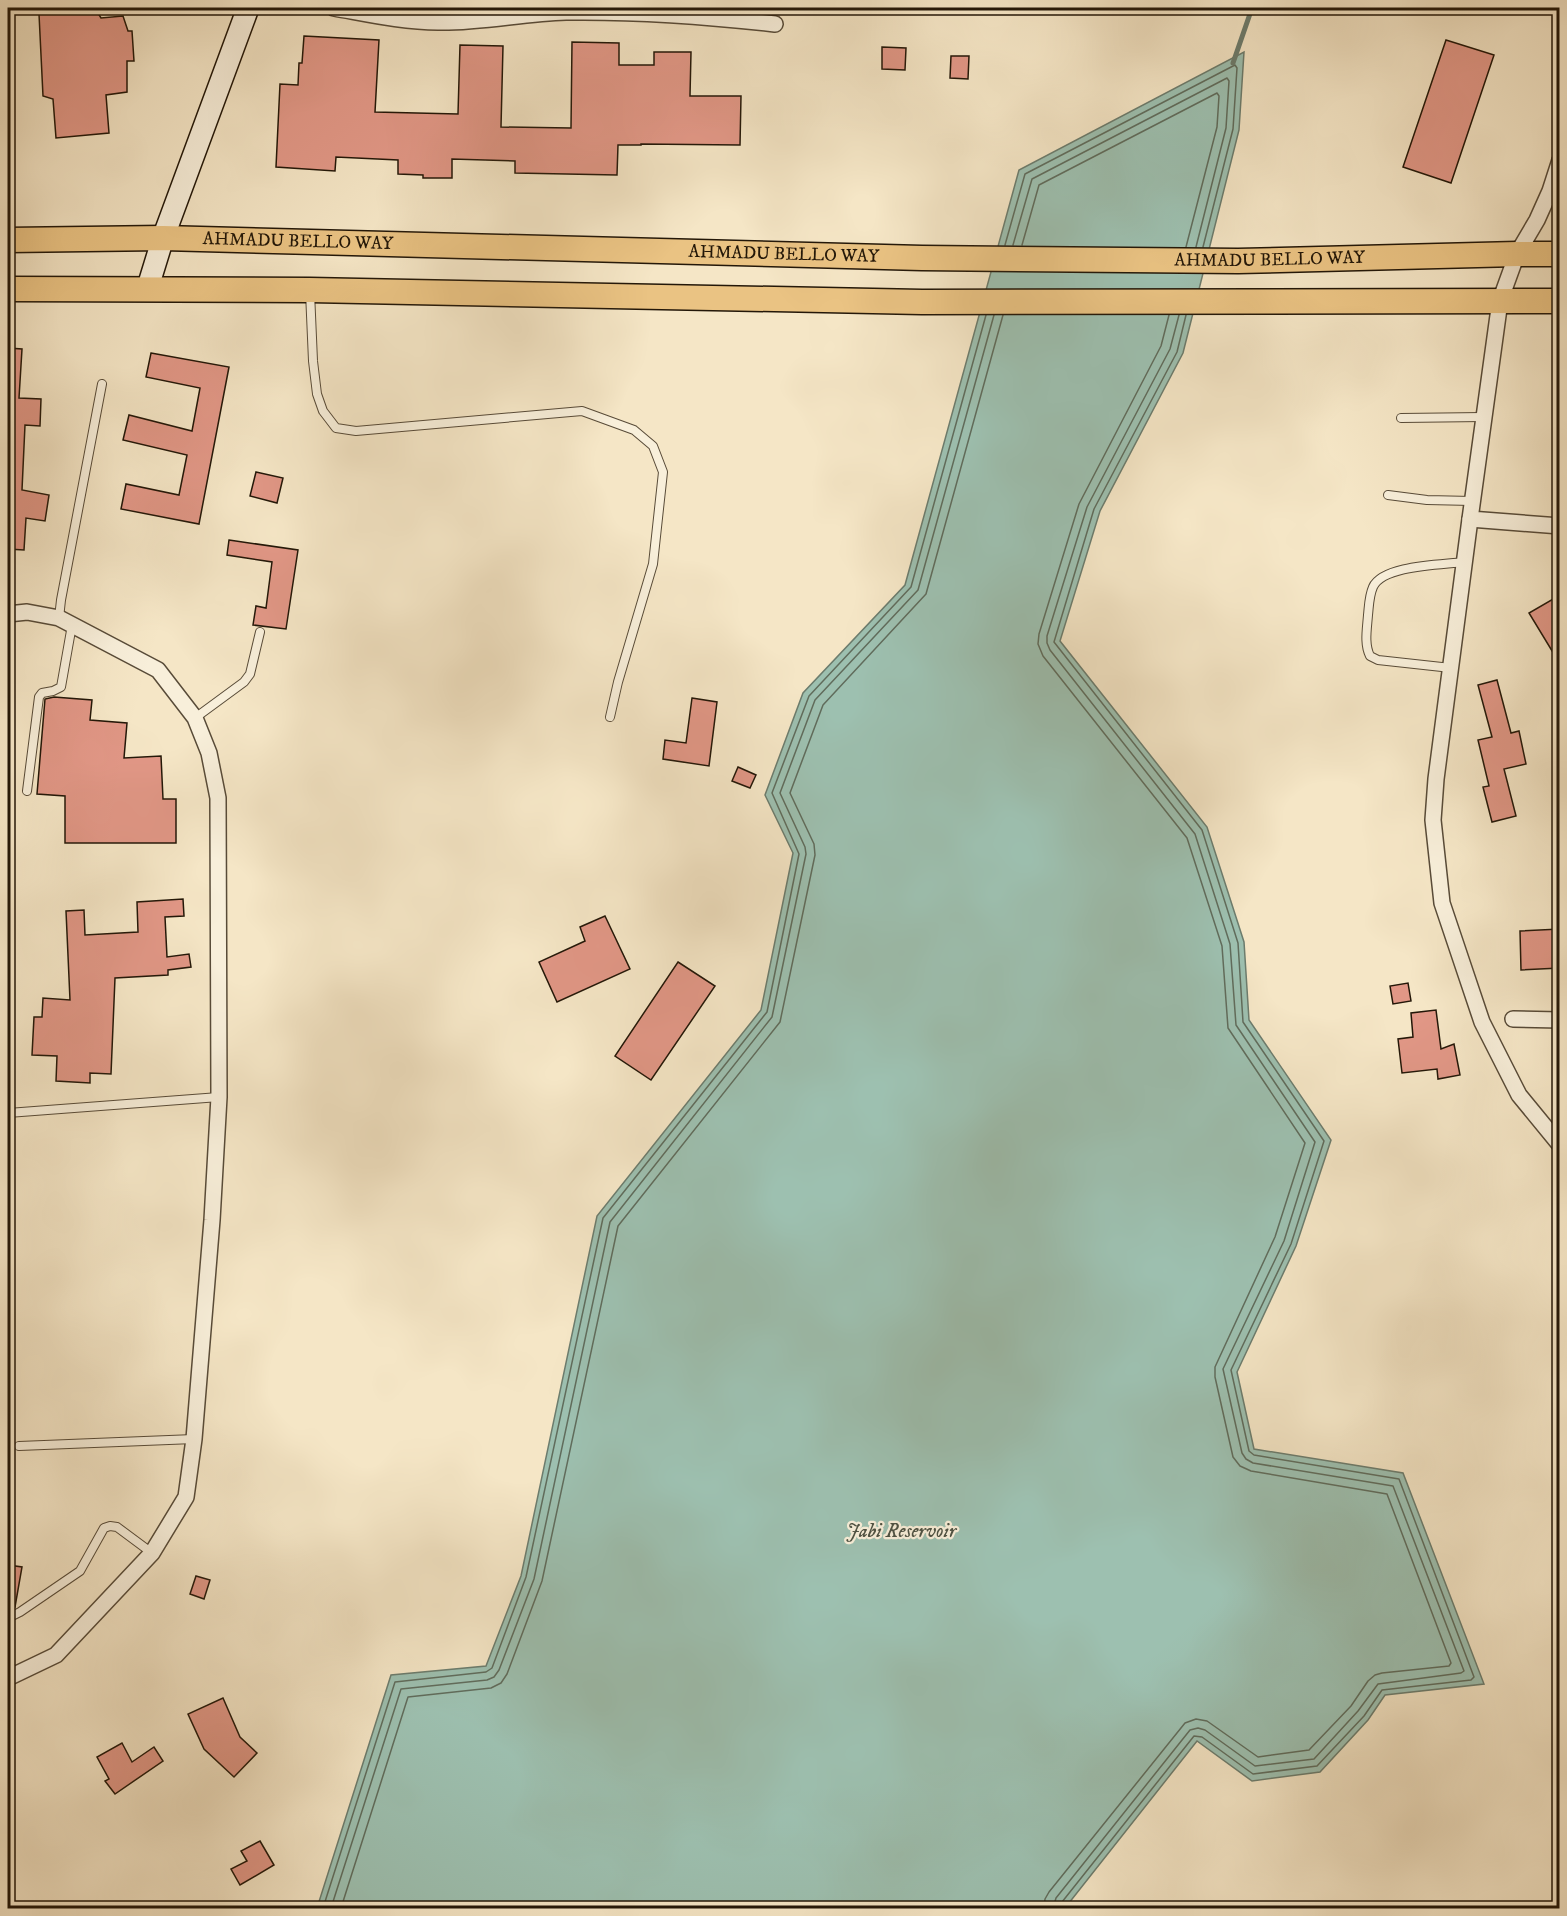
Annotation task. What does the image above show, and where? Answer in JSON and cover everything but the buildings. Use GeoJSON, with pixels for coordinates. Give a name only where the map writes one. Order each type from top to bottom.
{"type":"FeatureCollection","features":[{"type":"Feature","properties":{"kind":"main road","name":"AHMADU BELLO WAY"},"geometry":{"type":"LineString","coordinates":[[8,240],[163,238],[922,258],[1238,261],[1560,254]]}},
{"type":"Feature","properties":{"kind":"main road"},"geometry":{"type":"LineString","coordinates":[[8,289],[310,290],[922,302],[1560,301]]}},
{"type":"Feature","properties":{"kind":"street"},"geometry":{"type":"LineString","coordinates":[[147,290],[163,238],[248,8]]}},
{"type":"Feature","properties":{"kind":"street"},"geometry":{"type":"LineString","coordinates":[[334,8],[371,15],[436,22],[564,12],[704,16],[776,24]]}},
{"type":"Feature","properties":{"kind":"street"},"geometry":{"type":"LineString","coordinates":[[1560,160],[1550,192],[1517,254],[1500,301],[1464,562],[1436,779],[1433,820],[1442,903],[1482,1022],[1519,1095],[1560,1145]]}},
{"type":"Feature","properties":{"kind":"street"},"geometry":{"type":"LineString","coordinates":[[1470,519],[1560,526]]}},
{"type":"Feature","properties":{"kind":"street"},"geometry":{"type":"LineString","coordinates":[[8,614],[27,612],[66,620],[158,670],[195,718],[209,753],[218,798],[219,1096],[212,1220],[194,1439],[186,1497],[152,1553],[56,1655],[8,1678]]}},
{"type":"Feature","properties":{"kind":"street"},"geometry":{"type":"LineString","coordinates":[[1513,1019],[1560,1020]]}},
{"type":"Feature","properties":{"kind":"lane"},"geometry":{"type":"LineString","coordinates":[[310,290],[313,362],[317,394],[323,411],[336,428],[356,431],[582,411],[634,430],[653,446],[663,472],[653,564],[610,717]]}},
{"type":"Feature","properties":{"kind":"lane"},"geometry":{"type":"LineString","coordinates":[[27,791],[39,697],[42,693],[60,687],[66,620],[61,600],[102,384]]}},
{"type":"Feature","properties":{"kind":"lane"},"geometry":{"type":"LineString","coordinates":[[1401,418],[1483,417]]}},
{"type":"Feature","properties":{"kind":"lane"},"geometry":{"type":"LineString","coordinates":[[1388,495],[1427,500],[1472,501]]}},
{"type":"Feature","properties":{"kind":"lane"},"geometry":{"type":"LineString","coordinates":[[1451,668],[1378,660],[1370,656],[1366,648],[1369,600],[1373,585],[1382,577],[1397,570],[1464,562]]}},
{"type":"Feature","properties":{"kind":"lane"},"geometry":{"type":"LineString","coordinates":[[195,718],[244,682],[250,674],[260,632]]}},
{"type":"Feature","properties":{"kind":"lane"},"geometry":{"type":"LineString","coordinates":[[8,1113],[219,1096]]}},
{"type":"Feature","properties":{"kind":"lane"},"geometry":{"type":"LineString","coordinates":[[19,1446],[194,1439]]}},
{"type":"Feature","properties":{"kind":"lane"},"geometry":{"type":"LineString","coordinates":[[8,1618],[80,1571],[104,1528],[117,1527],[152,1553]]}},
{"type":"Feature","properties":{"kind":"water","name":"Jabi Reservoir"},"geometry":{"type":"Polygon","coordinates":[[[1244,52],[1239,130],[1183,353],[1100,511],[1060,641],[1207,827],[1244,942],[1249,1020],[1331,1140],[1296,1246],[1237,1372],[1254,1449],[1403,1473],[1484,1684],[1385,1695],[1368,1720],[1320,1772],[1252,1781],[1197,1741],[1065,1908],[317,1908],[391,1675],[486,1666],[521,1576],[597,1216],[761,1010],[793,853],[765,795],[803,693],[905,585],[1019,170],[1244,52]]]}},
{"type":"Feature","properties":{"kind":"waterway"},"geometry":{"type":"LineString","coordinates":[[1233,63],[1252,8]]}}]}
